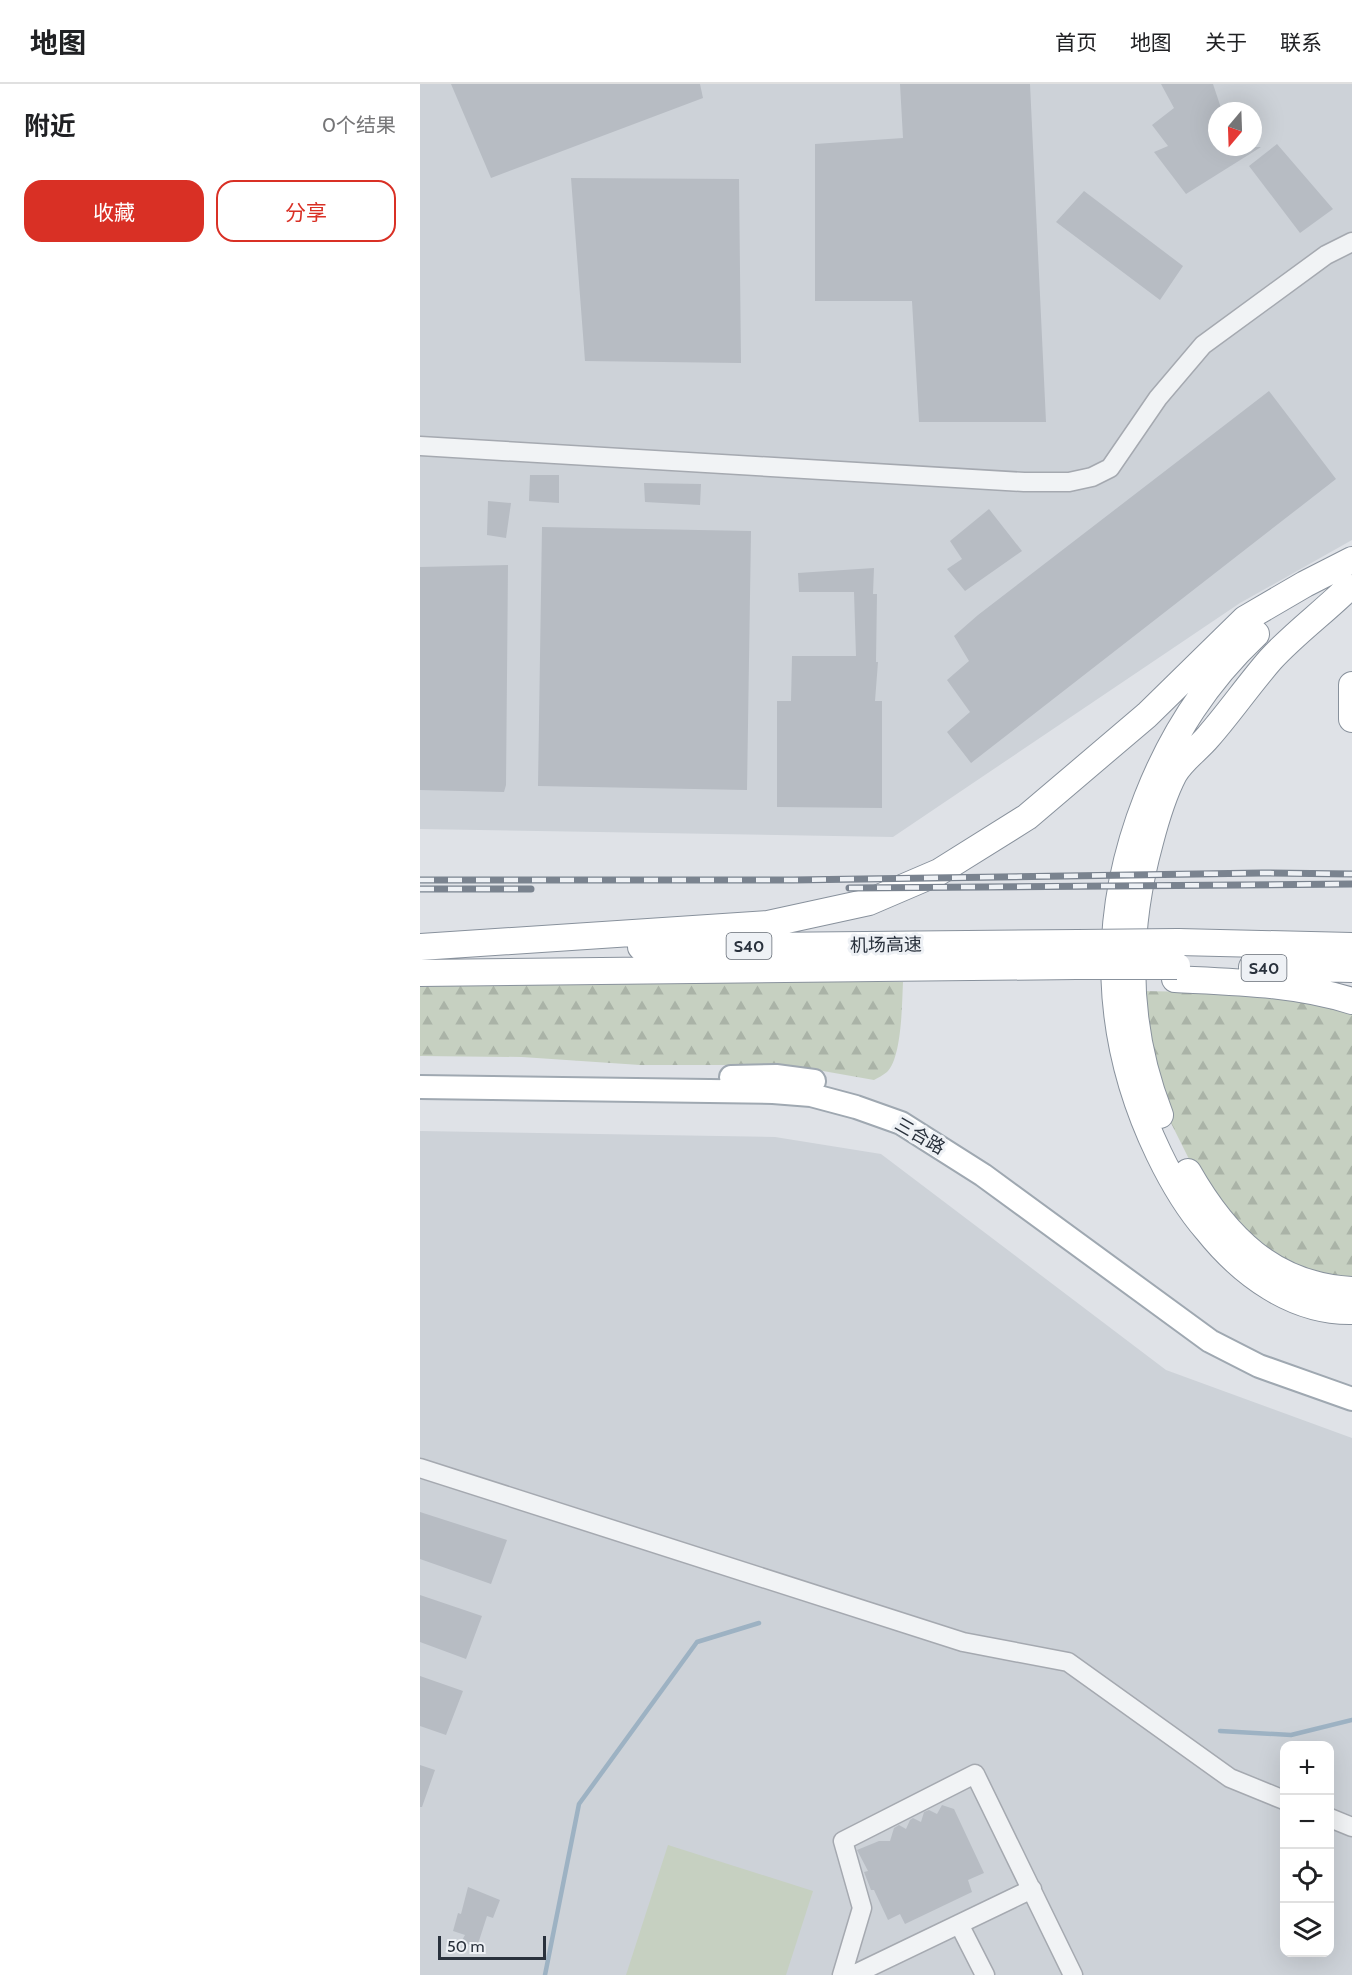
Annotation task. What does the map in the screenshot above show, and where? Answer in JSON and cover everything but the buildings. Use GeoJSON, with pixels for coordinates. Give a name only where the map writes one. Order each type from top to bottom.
{"type":"FeatureCollection","features":[{"type":"Feature","properties":{"kind":"highway"},"geometry":{"type":"LineString","coordinates":[[420,948],[768,924],[869,902],[939,872],[1027,817],[1147,715],[1245,619],[1305,584],[1352,561]]}},
{"type":"Feature","properties":{"kind":"highway"},"geometry":{"type":"LineString","coordinates":[[1352,561],[1272,619],[1235,654],[1180,725],[1159,767],[1138,820],[1124,867],[1117,909],[1114,955],[1114,995],[1129,1078],[1147,1129],[1170,1176],[1193,1214],[1241,1267],[1264,1284],[1314,1306],[1352,1311]]}},
{"type":"Feature","properties":{"kind":"highway"},"geometry":{"type":"LineString","coordinates":[[1352,588],[1345,591],[1272,658],[1208,737],[1175,772],[1157,814],[1142,869],[1133,924],[1131,957],[1132,992],[1152,1094],[1172,1144],[1197,1188],[1222,1224],[1267,1264],[1316,1286],[1352,1290]]}},
{"type":"Feature","properties":{"kind":"highway"},"geometry":{"type":"LineString","coordinates":[[1352,686],[1352,719]]}},
{"type":"Feature","properties":{"kind":"highway","name":"机场高速"},"geometry":{"type":"LineString","coordinates":[[1177,962],[1352,946]]}},
{"type":"Feature","properties":{"kind":"highway","name":"机场高速"},"geometry":{"type":"LineString","coordinates":[[420,948],[1077,955],[1177,962],[1352,969]]}},
{"type":"Feature","properties":{"kind":"highway","name":"机场高速"},"geometry":{"type":"LineString","coordinates":[[420,973],[1077,955]]}},
{"type":"Feature","properties":{"kind":"highway"},"geometry":{"type":"LineString","coordinates":[[1177,962],[1329,994],[1352,1001]]}},
{"type":"Feature","properties":{"kind":"main road","name":"三合路"},"geometry":{"type":"LineString","coordinates":[[420,1072],[636,1077],[776,1076],[815,1081],[861,1092],[906,1109],[943,1131],[1217,1328],[1264,1352],[1352,1383]]}},
{"type":"Feature","properties":{"kind":"main road","name":"三合路"},"geometry":{"type":"LineString","coordinates":[[420,1087],[773,1092],[811,1095],[856,1107],[901,1123],[938,1145],[983,1175],[1210,1341],[1259,1366],[1352,1398]]}},
{"type":"Feature","properties":{"kind":"street"},"geometry":{"type":"LineString","coordinates":[[420,446],[1024,482],[1069,482],[1092,477],[1110,468],[1158,398],[1203,345],[1326,255],[1352,242]]}},
{"type":"Feature","properties":{"kind":"street"},"geometry":{"type":"LineString","coordinates":[[420,1468],[963,1642],[1068,1662],[1230,1778],[1280,1798]]}},
{"type":"Feature","properties":{"kind":"street"},"geometry":{"type":"LineString","coordinates":[[842,1975],[862,1908],[843,1841],[975,1774],[1073,1975]]}},
{"type":"Feature","properties":{"kind":"street"},"geometry":{"type":"LineString","coordinates":[[1334,1820],[1352,1827]]}},
{"type":"Feature","properties":{"kind":"street"},"geometry":{"type":"LineString","coordinates":[[853,1975],[1032,1890]]}},
{"type":"Feature","properties":{"kind":"street"},"geometry":{"type":"LineString","coordinates":[[959,1924],[985,1975]]}},
{"type":"Feature","properties":{"kind":"shaded area"},"geometry":{"type":"Polygon","coordinates":[[[420,84],[1352,84],[1352,540],[1240,603],[893,837],[420,829],[420,84]]]}},
{"type":"Feature","properties":{"kind":"shaded area"},"geometry":{"type":"Polygon","coordinates":[[[420,1131],[775,1137],[881,1154],[1166,1370],[1352,1438],[1352,1975],[420,1975],[420,1131]]]}},
{"type":"Feature","properties":{"kind":"green space"},"geometry":{"type":"Polygon","coordinates":[[[420,982],[903,982],[900,1029],[892,1065],[887,1072],[874,1080],[806,1068],[761,1065],[640,1065],[522,1057],[420,1056],[420,982]]]}},
{"type":"Feature","properties":{"kind":"green space"},"geometry":{"type":"Polygon","coordinates":[[[1140,991],[1198,992],[1322,1001],[1352,1012],[1352,1283],[1317,1279],[1251,1242],[1191,1163],[1168,1117],[1140,991]]]}},
{"type":"Feature","properties":{"kind":"green space"},"geometry":{"type":"Polygon","coordinates":[[[668,1845],[813,1891],[786,1975],[626,1975],[668,1845]]]}},
{"type":"Feature","properties":{"kind":"waterway"},"geometry":{"type":"LineString","coordinates":[[545,1975],[579,1804],[697,1642],[759,1623]]}},
{"type":"Feature","properties":{"kind":"waterway"},"geometry":{"type":"LineString","coordinates":[[1220,1731],[1291,1735],[1352,1720]]}},
{"type":"Feature","properties":{"kind":"railway"},"geometry":{"type":"LineString","coordinates":[[420,880],[793,880],[1262,873],[1352,874]]}},
{"type":"Feature","properties":{"kind":"railway"},"geometry":{"type":"LineString","coordinates":[[849,888],[1352,884]]}},
{"type":"Feature","properties":{"kind":"railway"},"geometry":{"type":"LineString","coordinates":[[420,889],[531,889]]}}]}
